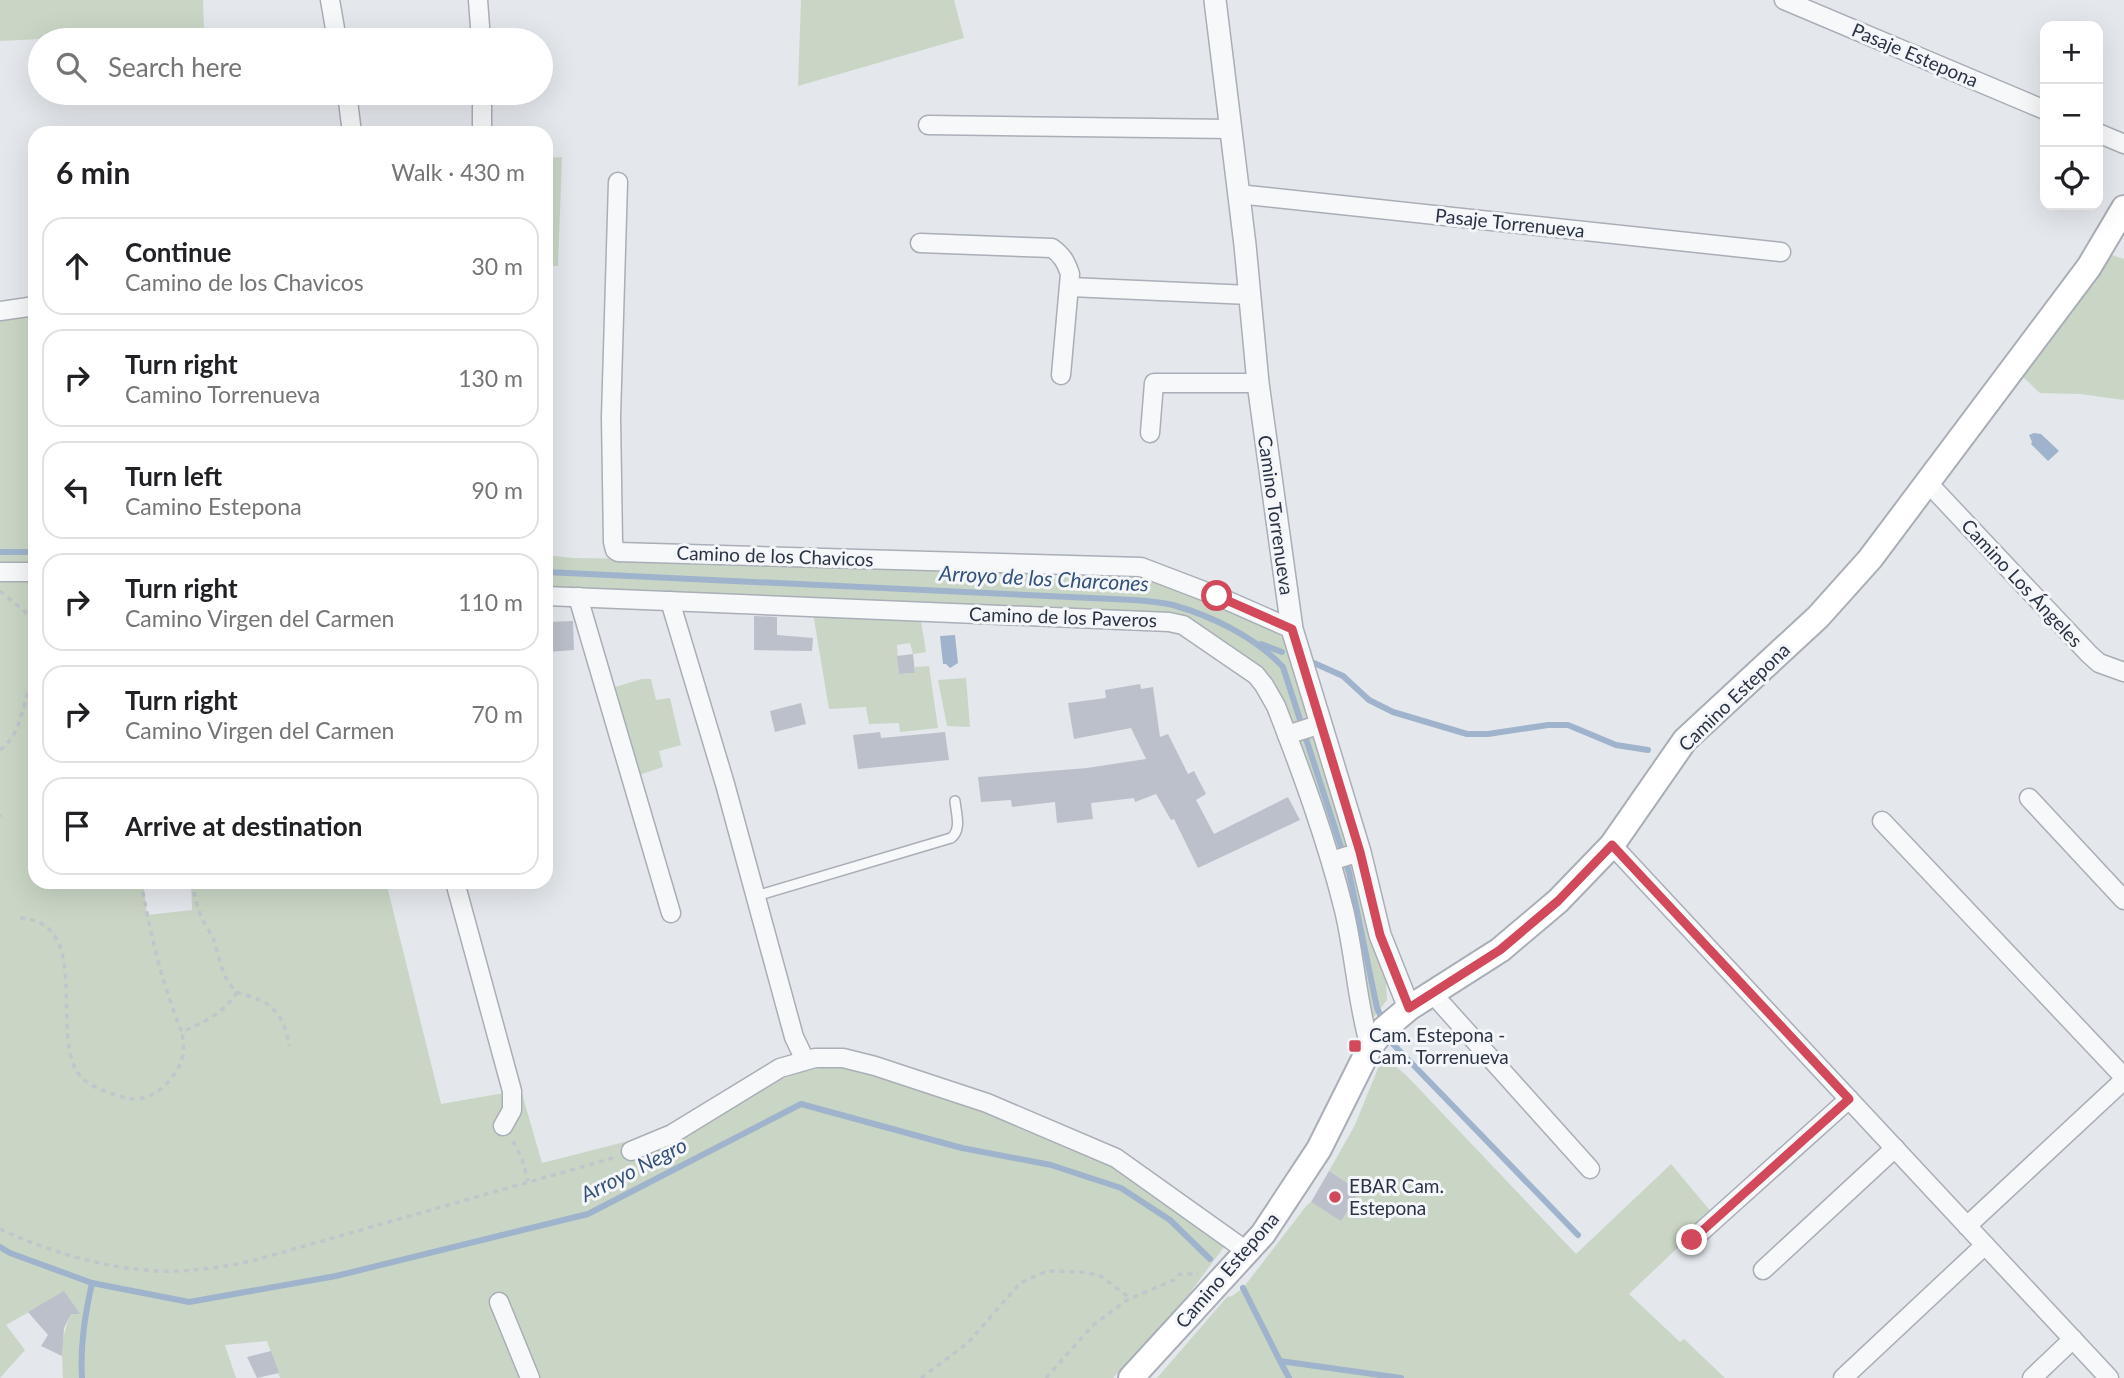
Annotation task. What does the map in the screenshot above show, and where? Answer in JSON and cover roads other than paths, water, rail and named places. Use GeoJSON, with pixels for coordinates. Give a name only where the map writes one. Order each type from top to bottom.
{"type":"FeatureCollection","features":[{"type":"Feature","properties":{"kind":"main road","name":"Camino Estepona"},"geometry":{"type":"LineString","coordinates":[[1131,1378],[1264,1234],[1319,1149],[1373,1043],[1401,1014],[1500,950],[1558,901],[1612,845],[1685,740],[1818,617],[1870,559],[1937,493],[2089,267],[2124,208]]}},
{"type":"Feature","properties":{"kind":"street"},"geometry":{"type":"LineString","coordinates":[[330,0],[335,28]]}},
{"type":"Feature","properties":{"kind":"street"},"geometry":{"type":"LineString","coordinates":[[478,0],[480,28]]}},
{"type":"Feature","properties":{"kind":"street","name":"Camino Torrenueva"},"geometry":{"type":"LineString","coordinates":[[1215,0],[1258,383],[1292,629],[1317,725],[1345,857],[1380,935],[1401,1014]]}},
{"type":"Feature","properties":{"kind":"street","name":"Pasaje Estepona"},"geometry":{"type":"LineString","coordinates":[[1784,0],[2040,108]]}},
{"type":"Feature","properties":{"kind":"street"},"geometry":{"type":"LineString","coordinates":[[348,105],[351,126]]}},
{"type":"Feature","properties":{"kind":"street"},"geometry":{"type":"LineString","coordinates":[[482,105],[482,126]]}},
{"type":"Feature","properties":{"kind":"street"},"geometry":{"type":"LineString","coordinates":[[928,125],[1231,129]]}},
{"type":"Feature","properties":{"kind":"street"},"geometry":{"type":"LineString","coordinates":[[2103,135],[2124,144]]}},
{"type":"Feature","properties":{"kind":"street","name":"Camino de los Chavicos"},"geometry":{"type":"LineString","coordinates":[[618,182],[611,417],[615,550],[1141,567],[1292,629]]}},
{"type":"Feature","properties":{"kind":"street","name":"Pasaje Torrenueva"},"geometry":{"type":"LineString","coordinates":[[1238,194],[1781,252]]}},
{"type":"Feature","properties":{"kind":"street"},"geometry":{"type":"LineString","coordinates":[[920,243],[1052,248],[1064,259],[1070,274],[1070,287],[1061,375]]}},
{"type":"Feature","properties":{"kind":"street"},"geometry":{"type":"LineString","coordinates":[[1070,287],[1250,295]]}},
{"type":"Feature","properties":{"kind":"street"},"geometry":{"type":"LineString","coordinates":[[0,311],[28,307]]}},
{"type":"Feature","properties":{"kind":"street"},"geometry":{"type":"LineString","coordinates":[[1150,433],[1154,383],[1258,383]]}},
{"type":"Feature","properties":{"kind":"street","name":"Camino Los Ángeles"},"geometry":{"type":"LineString","coordinates":[[1937,493],[2089,654],[2099,663],[2124,671]]}},
{"type":"Feature","properties":{"kind":"street"},"geometry":{"type":"LineString","coordinates":[[0,572],[28,572]]}},
{"type":"Feature","properties":{"kind":"street","name":"Camino de los Paveros"},"geometry":{"type":"LineString","coordinates":[[553,596],[1177,623],[1262,681],[1291,734],[1345,857],[1362,1017],[1373,1043]]}},
{"type":"Feature","properties":{"kind":"street"},"geometry":{"type":"LineString","coordinates":[[578,597],[671,913]]}},
{"type":"Feature","properties":{"kind":"street"},"geometry":{"type":"LineString","coordinates":[[670,601],[756,896],[793,1037],[804,1060]]}},
{"type":"Feature","properties":{"kind":"street"},"geometry":{"type":"LineString","coordinates":[[1291,734],[1317,725]]}},
{"type":"Feature","properties":{"kind":"street"},"geometry":{"type":"LineString","coordinates":[[2029,798],[2124,900]]}},
{"type":"Feature","properties":{"kind":"street"},"geometry":{"type":"LineString","coordinates":[[1882,821],[2124,1079],[1967,1226]]}},
{"type":"Feature","properties":{"kind":"street"},"geometry":{"type":"LineString","coordinates":[[1612,845],[2109,1378]]}},
{"type":"Feature","properties":{"kind":"street"},"geometry":{"type":"LineString","coordinates":[[457,889],[512,1091],[512,1110],[503,1126]]}},
{"type":"Feature","properties":{"kind":"street"},"geometry":{"type":"LineString","coordinates":[[1432,993],[1590,1169]]}},
{"type":"Feature","properties":{"kind":"street"},"geometry":{"type":"LineString","coordinates":[[631,1152],[672,1134],[780,1068],[825,1057],[875,1066],[987,1103],[1116,1158],[1248,1252]]}},
{"type":"Feature","properties":{"kind":"street"},"geometry":{"type":"LineString","coordinates":[[1692,1240],[1849,1099]]}},
{"type":"Feature","properties":{"kind":"street"},"geometry":{"type":"LineString","coordinates":[[1763,1270],[1895,1148]]}},
{"type":"Feature","properties":{"kind":"street"},"geometry":{"type":"LineString","coordinates":[[1843,1378],[1985,1245]]}},
{"type":"Feature","properties":{"kind":"street"},"geometry":{"type":"LineString","coordinates":[[499,1302],[530,1378]]}},
{"type":"Feature","properties":{"kind":"street"},"geometry":{"type":"LineString","coordinates":[[2032,1378],[2073,1339]]}},
{"type":"Feature","properties":{"kind":"lane"},"geometry":{"type":"LineString","coordinates":[[756,896],[951,838],[958,827],[955,801]]}},
{"type":"Feature","properties":{"kind":"water"},"geometry":{"type":"Polygon","coordinates":[[[2041,434],[2059,451],[2048,461],[2031,444],[2029,435],[2041,434]]]}},
{"type":"Feature","properties":{"kind":"water"},"geometry":{"type":"Polygon","coordinates":[[[955,635],[958,663],[950,668],[943,664],[940,636],[955,635]]]}},
{"type":"Feature","properties":{"kind":"waterway","name":"Arroyo de los Charcones"},"geometry":{"type":"LineString","coordinates":[[0,552],[28,552]]}},
{"type":"Feature","properties":{"kind":"waterway","name":"Arroyo de los Charcones"},"geometry":{"type":"LineString","coordinates":[[553,572],[1144,601],[1188,610],[1232,629],[1259,646],[1283,667],[1349,872],[1377,1008],[1384,1023]]}},
{"type":"Feature","properties":{"kind":"waterway"},"geometry":{"type":"LineString","coordinates":[[1261,644],[1282,652]]}},
{"type":"Feature","properties":{"kind":"waterway"},"geometry":{"type":"LineString","coordinates":[[1314,663],[1343,676],[1369,700],[1393,712],[1467,734],[1568,725],[1616,745],[1648,750]]}},
{"type":"Feature","properties":{"kind":"waterway","name":"Arroyo de los Charcones"},"geometry":{"type":"LineString","coordinates":[[1388,1033],[1393,1044],[1578,1235]]}},
{"type":"Feature","properties":{"kind":"waterway","name":"Arroyo Negro"},"geometry":{"type":"LineString","coordinates":[[0,1247],[92,1283],[189,1302],[336,1276],[588,1214],[801,1104],[962,1148],[1051,1165],[1121,1188],[1170,1220],[1210,1259]]}},
{"type":"Feature","properties":{"kind":"waterway"},"geometry":{"type":"LineString","coordinates":[[82,1378],[84,1330],[92,1283]]}},
{"type":"Feature","properties":{"kind":"waterway"},"geometry":{"type":"LineString","coordinates":[[1243,1288],[1280,1361],[1401,1378]]}},
{"type":"Feature","properties":{"kind":"waterway","name":"Arroyo Negro"},"geometry":{"type":"LineString","coordinates":[[1280,1361],[1289,1378]]}},
{"type":"Feature","properties":{"kind":"place","name":"Cam. Estepona - Cam. Torrenueva"},"geometry":{"type":"Point","coordinates":[1355,1046]}},
{"type":"Feature","properties":{"kind":"place","name":"EBAR Cam. Estepona"},"geometry":{"type":"Point","coordinates":[1335,1197]}}]}
